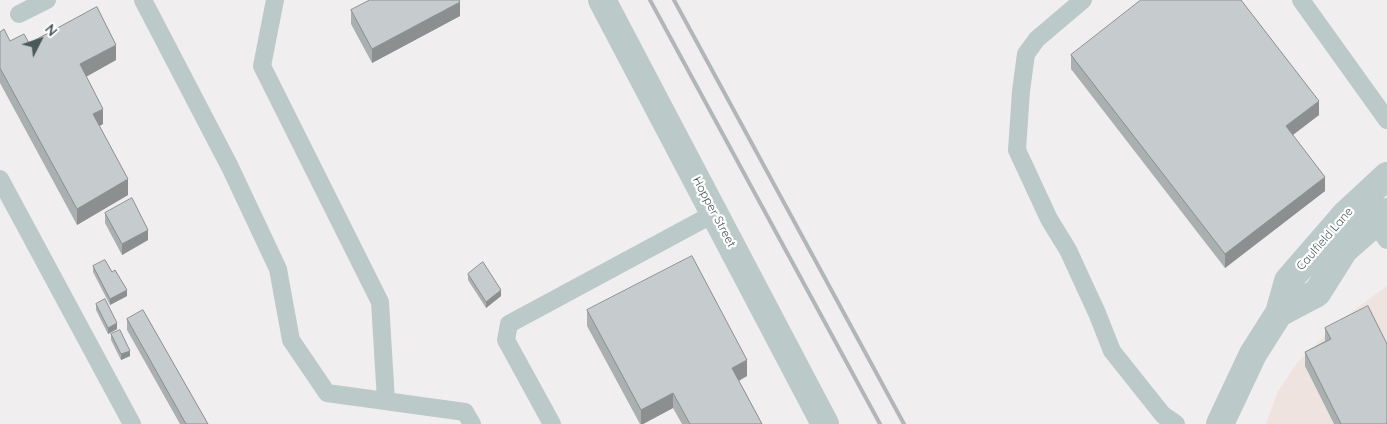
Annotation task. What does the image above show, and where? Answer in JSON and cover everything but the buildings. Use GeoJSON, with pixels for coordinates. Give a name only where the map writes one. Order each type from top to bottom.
{"type":"FeatureCollection","features":[{"type":"Feature","properties":{"kind":"street","name":"Hopper Street"},"geometry":{"type":"LineString","coordinates":[[602,0],[825,424]]}},
{"type":"Feature","properties":{"kind":"street","name":"Caulfield Lane"},"geometry":{"type":"LineString","coordinates":[[1220,424],[1253,354],[1279,313],[1288,281],[1346,214],[1387,176]]}},
{"type":"Feature","properties":{"kind":"street","name":"Caulfield Lane"},"geometry":{"type":"LineString","coordinates":[[1279,313],[1317,292],[1344,250],[1383,225]]}},
{"type":"Feature","properties":{"kind":"lane"},"geometry":{"type":"LineString","coordinates":[[19,14],[47,0]]}},
{"type":"Feature","properties":{"kind":"lane"},"geometry":{"type":"LineString","coordinates":[[143,0],[230,167],[278,269],[291,340],[327,393],[465,412],[472,424]]}},
{"type":"Feature","properties":{"kind":"lane"},"geometry":{"type":"LineString","coordinates":[[276,0],[262,66],[380,302],[386,401]]}},
{"type":"Feature","properties":{"kind":"lane"},"geometry":{"type":"LineString","coordinates":[[1083,0],[1037,39],[1026,54],[1021,91],[1017,150],[1049,219],[1068,250],[1098,313],[1112,351],[1163,415],[1176,424]]}},
{"type":"Feature","properties":{"kind":"lane"},"geometry":{"type":"LineString","coordinates":[[1301,0],[1387,120]]}},
{"type":"Feature","properties":{"kind":"lane"},"geometry":{"type":"LineString","coordinates":[[0,180],[132,424]]}},
{"type":"Feature","properties":{"kind":"lane"},"geometry":{"type":"LineString","coordinates":[[552,424],[506,340],[509,324],[715,213]]}},
{"type":"Feature","properties":{"kind":"shaded area"},"geometry":{"type":"Polygon","coordinates":[[[1387,286],[1387,424],[1266,424],[1278,391],[1297,363],[1343,318],[1387,286]]]}},
{"type":"Feature","properties":{"kind":"railway"},"geometry":{"type":"LineString","coordinates":[[650,0],[880,424]]}},
{"type":"Feature","properties":{"kind":"railway"},"geometry":{"type":"LineString","coordinates":[[674,0],[904,424]]}}]}
